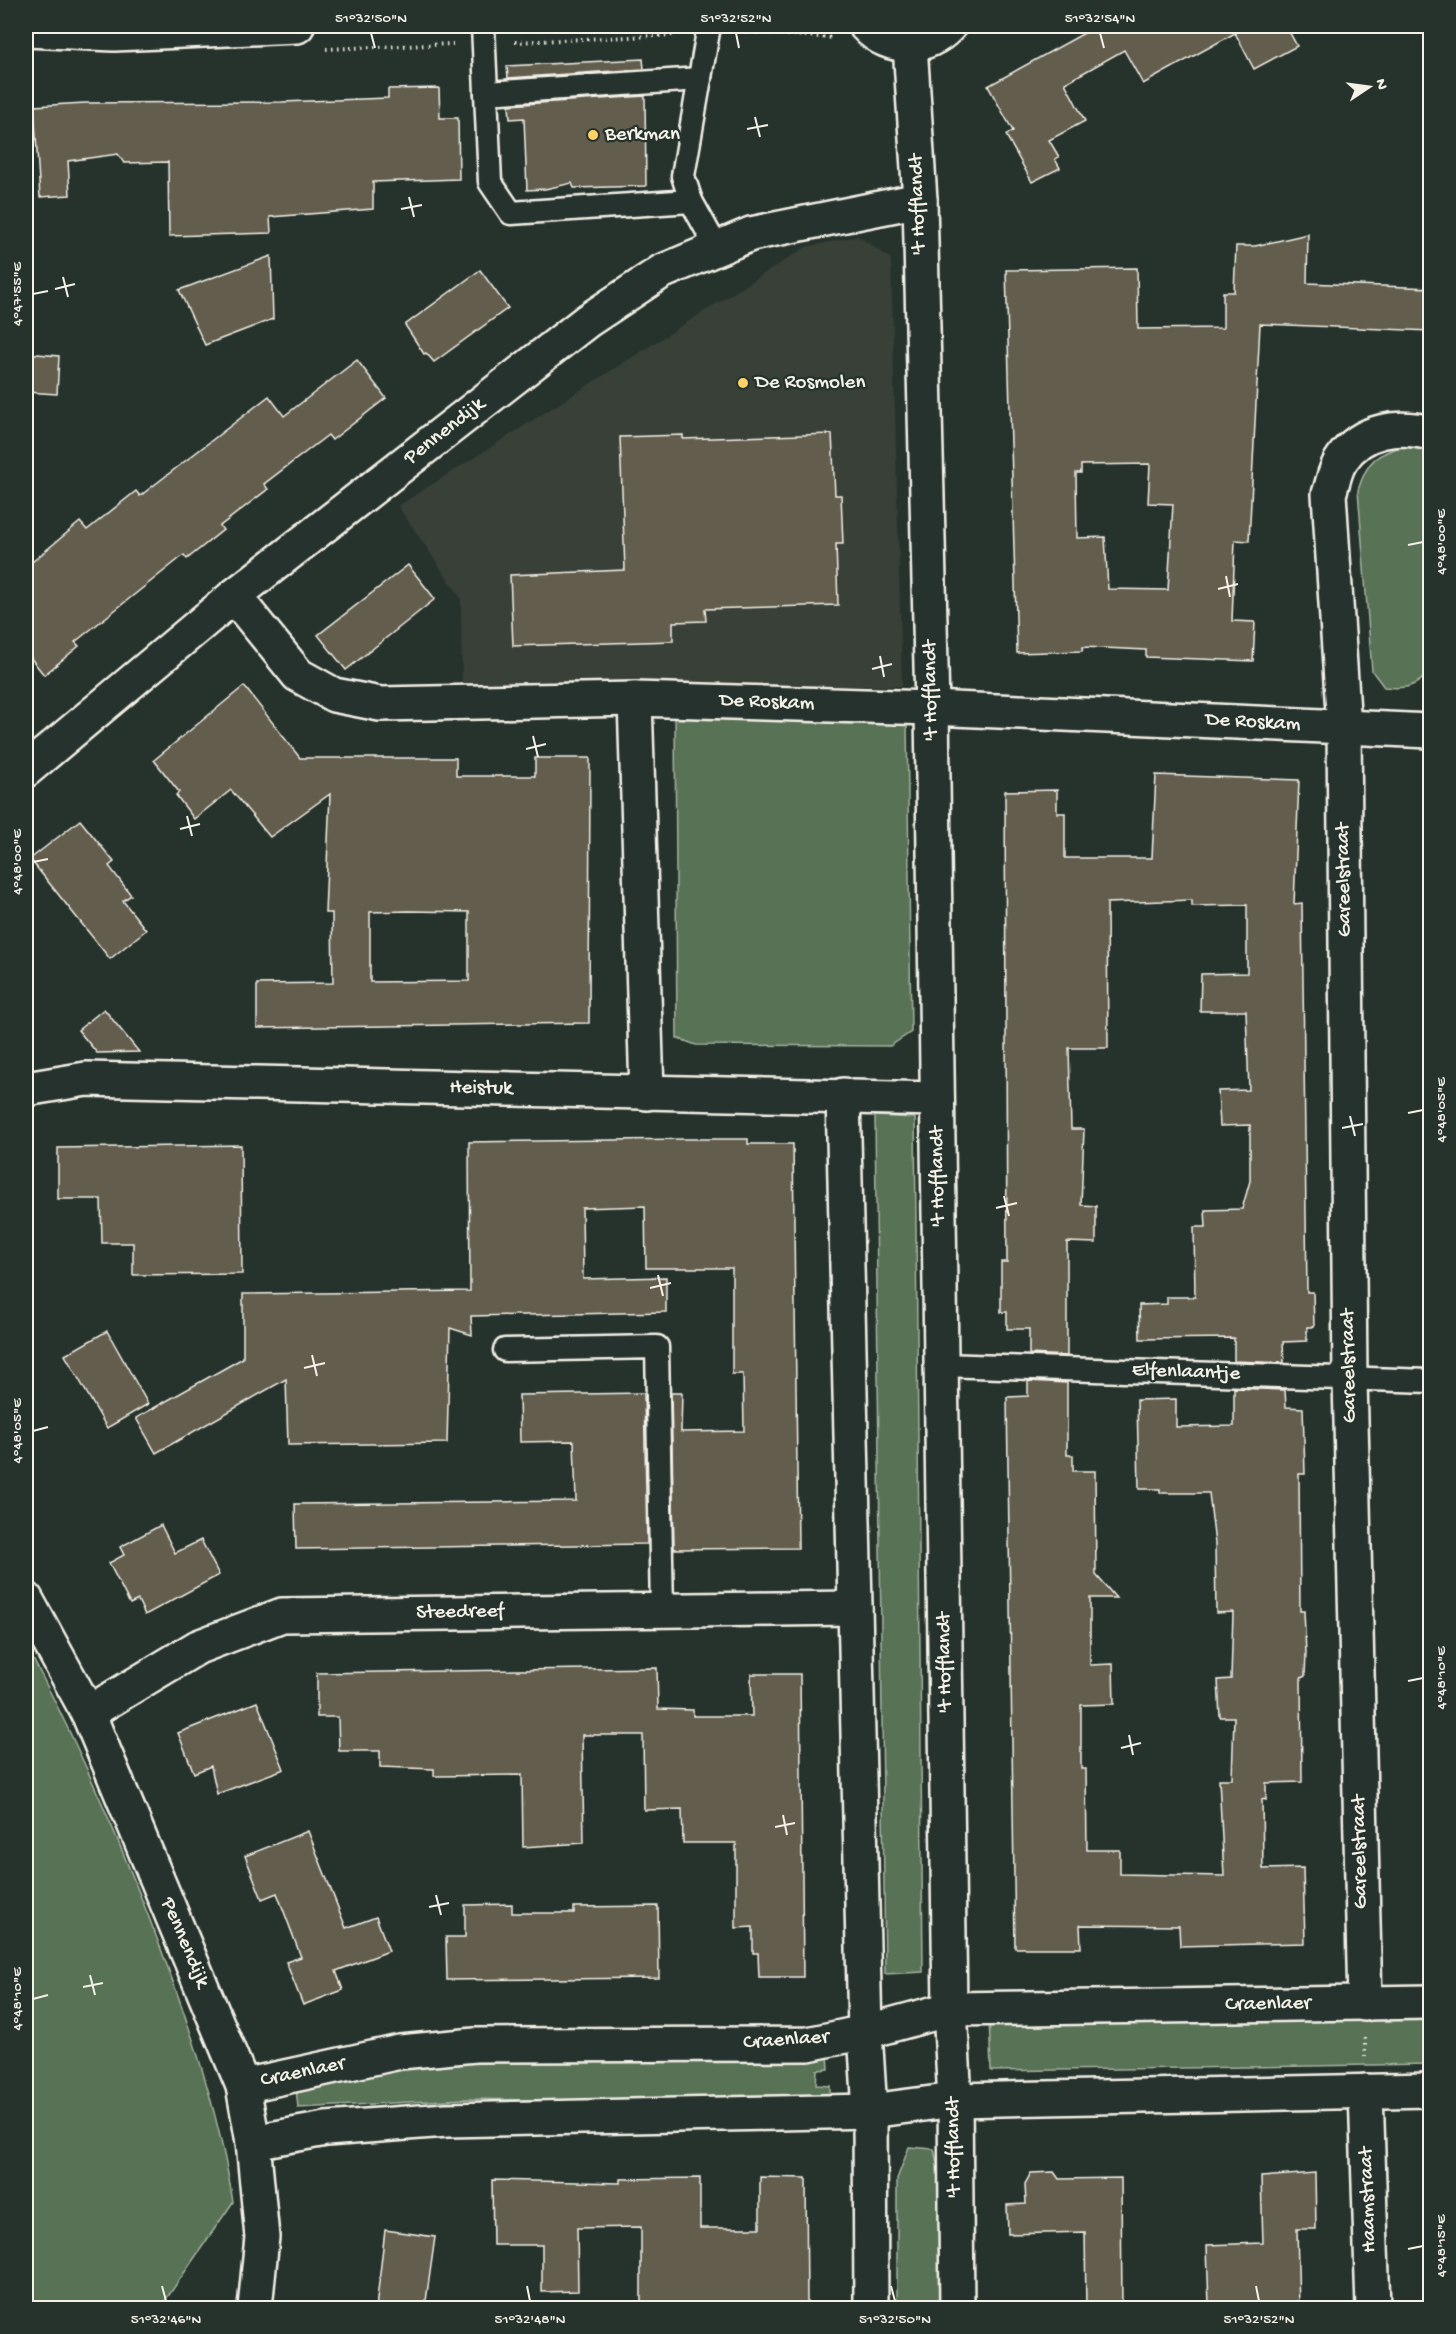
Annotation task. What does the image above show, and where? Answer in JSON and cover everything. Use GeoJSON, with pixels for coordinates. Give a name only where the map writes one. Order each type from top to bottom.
{"type":"FeatureCollection","features":[{"type":"Feature","properties":{"kind":"street"},"geometry":{"type":"LineString","coordinates":[[26,30],[297,26]]}},
{"type":"Feature","properties":{"kind":"street"},"geometry":{"type":"LineString","coordinates":[[866,26],[881,38],[910,45],[937,36],[950,26]]}},
{"type":"Feature","properties":{"kind":"street","name":"'t Hofflandt"},"geometry":{"type":"LineString","coordinates":[[910,45],[920,200],[932,708],[957,2308]]}},
{"type":"Feature","properties":{"kind":"street","name":"Pennendijk"},"geometry":{"type":"LineString","coordinates":[[26,770],[234,596],[587,321],[661,272],[751,234],[920,200]]}},
{"type":"Feature","properties":{"kind":"street"},"geometry":{"type":"LineString","coordinates":[[1344,728],[1329,494],[1341,460],[1358,441],[1383,430],[1431,433]]}},
{"type":"Feature","properties":{"kind":"street","name":"De Roskam"},"geometry":{"type":"LineString","coordinates":[[234,596],[298,675],[334,695],[380,704],[635,699],[932,708],[1344,728],[1431,730]]}},
{"type":"Feature","properties":{"kind":"street"},"geometry":{"type":"LineString","coordinates":[[635,699],[647,1093]]}},
{"type":"Feature","properties":{"kind":"street","name":"Gareelstraat"},"geometry":{"type":"LineString","coordinates":[[1344,728],[1350,1379],[1365,2004]]}},
{"type":"Feature","properties":{"kind":"street","name":"Heistuk"},"geometry":{"type":"LineString","coordinates":[[26,1089],[86,1079],[647,1093],[843,1095],[937,1100]]}},
{"type":"Feature","properties":{"kind":"street"},"geometry":{"type":"LineString","coordinates":[[843,1095],[865,2032],[870,2111],[871,2308]]}},
{"type":"Feature","properties":{"kind":"street","name":"Pennendijk"},"geometry":{"type":"LineString","coordinates":[[26,1599],[88,1713],[243,2086],[253,2142],[262,2237],[255,2308]]}},
{"type":"Feature","properties":{"kind":"street","name":"Steedreef"},"geometry":{"type":"LineString","coordinates":[[88,1713],[198,1647],[282,1615],[855,1608]]}},
{"type":"Feature","properties":{"kind":"street","name":"Craenlaer"},"geometry":{"type":"LineString","coordinates":[[243,2086],[400,2052],[464,2046],[808,2044],[865,2032],[951,2009],[1431,2002]]}},
{"type":"Feature","properties":{"kind":"street"},"geometry":{"type":"LineString","coordinates":[[253,2142],[326,2129],[447,2120],[870,2111],[955,2100],[1431,2090]]}},
{"type":"Feature","properties":{"kind":"street","name":"Haamstraat"},"geometry":{"type":"LineString","coordinates":[[1366,2091],[1373,2308]]}},
{"type":"Feature","properties":{"kind":"lane"},"geometry":{"type":"LineString","coordinates":[[483,26],[490,182],[511,213],[691,201]]}},
{"type":"Feature","properties":{"kind":"lane"},"geometry":{"type":"LineString","coordinates":[[710,26],[683,176],[691,201],[717,249]]}},
{"type":"Feature","properties":{"kind":"lane"},"geometry":{"type":"LineString","coordinates":[[486,93],[700,79]]}},
{"type":"Feature","properties":{"kind":"lane"},"geometry":{"type":"LineString","coordinates":[[505,1350],[657,1347],[662,1611]]}},
{"type":"Feature","properties":{"kind":"lane","name":"Elfenlaantje"},"geometry":{"type":"LineString","coordinates":[[942,1365],[1431,1381]]}},
{"type":"Feature","properties":{"kind":"path"},"geometry":{"type":"LineString","coordinates":[[1365,2004],[1366,2091]]}},
{"type":"Feature","properties":{"kind":"shaded area","name":"De Rosmolen"},"geometry":{"type":"Polygon","coordinates":[[[858,236],[891,259],[902,686],[462,687],[461,598],[398,506],[806,247],[858,236]]]}},
{"type":"Feature","properties":{"kind":"green space"},"geometry":{"type":"Polygon","coordinates":[[[1406,445],[1426,448],[1430,451],[1430,670],[1415,684],[1391,688],[1384,687],[1372,671],[1358,490],[1365,471],[1374,460],[1380,455],[1406,445]]]}},
{"type":"Feature","properties":{"kind":"green space"},"geometry":{"type":"Polygon","coordinates":[[[675,711],[907,720],[911,1032],[890,1046],[696,1045],[677,1038],[675,711]]]}},
{"type":"Feature","properties":{"kind":"green space"},"geometry":{"type":"Polygon","coordinates":[[[875,1116],[915,1118],[923,1972],[885,1974],[875,1116]]]}},
{"type":"Feature","properties":{"kind":"green space"},"geometry":{"type":"Polygon","coordinates":[[[26,1646],[91,1778],[148,1915],[198,2056],[226,2165],[233,2202],[160,2308],[26,2308],[26,1646]]]}},
{"type":"Feature","properties":{"kind":"green space"},"geometry":{"type":"Polygon","coordinates":[[[1430,2010],[1430,2064],[991,2071],[989,2017],[1430,2010]]]}},
{"type":"Feature","properties":{"kind":"green space"},"geometry":{"type":"Polygon","coordinates":[[[828,2054],[829,2069],[817,2070],[816,2085],[830,2086],[830,2104],[465,2099],[298,2108],[296,2088],[351,2071],[472,2058],[828,2054]]]}},
{"type":"Feature","properties":{"kind":"green space"},"geometry":{"type":"Polygon","coordinates":[[[909,2147],[934,2149],[939,2173],[940,2308],[897,2308],[897,2179],[909,2147]]]}},
{"type":"Feature","properties":{"kind":"building"},"geometry":{"type":"Polygon","coordinates":[[[1097,26],[1286,26],[1297,46],[1254,69],[1235,33],[1143,84],[1124,50],[1065,83],[1085,121],[1049,140],[1059,157],[1055,159],[1060,168],[1032,182],[1006,135],[1013,131],[988,86],[1097,26]]]}},
{"type":"Feature","properties":{"kind":"building"},"geometry":{"type":"Polygon","coordinates":[[[643,59],[644,69],[508,78],[507,66],[643,59]]]}},
{"type":"Feature","properties":{"kind":"building"},"geometry":{"type":"Polygon","coordinates":[[[439,88],[440,118],[458,118],[459,179],[373,182],[373,209],[270,217],[271,233],[169,236],[168,162],[124,163],[118,154],[68,161],[70,195],[40,197],[34,106],[85,103],[282,102],[388,98],[388,89],[439,88]]]}},
{"type":"Feature","properties":{"kind":"building"},"geometry":{"type":"Polygon","coordinates":[[[645,96],[646,186],[574,188],[572,183],[527,190],[524,118],[510,119],[509,105],[645,96]]]}},
{"type":"Feature","properties":{"kind":"building"},"geometry":{"type":"Polygon","coordinates":[[[1308,234],[1307,283],[1431,288],[1431,331],[1260,324],[1249,541],[1235,540],[1232,621],[1255,622],[1253,661],[1146,657],[1146,650],[1083,647],[1082,651],[1017,653],[1006,270],[1137,268],[1138,329],[1223,328],[1223,292],[1234,292],[1236,246],[1255,246],[1308,234]],[[1150,464],[1081,465],[1081,473],[1076,473],[1077,538],[1105,537],[1108,589],[1168,590],[1173,504],[1148,503],[1150,464]]]}},
{"type":"Feature","properties":{"kind":"building"},"geometry":{"type":"Polygon","coordinates":[[[271,256],[273,319],[205,345],[179,290],[271,256]]]}},
{"type":"Feature","properties":{"kind":"building"},"geometry":{"type":"Polygon","coordinates":[[[480,270],[508,308],[434,362],[426,353],[424,354],[405,325],[480,270]]]}},
{"type":"Feature","properties":{"kind":"building"},"geometry":{"type":"Polygon","coordinates":[[[26,353],[59,356],[57,394],[26,392],[26,353]]]}},
{"type":"Feature","properties":{"kind":"building"},"geometry":{"type":"Polygon","coordinates":[[[357,360],[386,398],[332,440],[328,435],[264,484],[268,489],[220,526],[223,530],[187,559],[184,555],[75,642],[79,646],[44,675],[26,652],[26,567],[80,522],[87,530],[136,491],[140,496],[269,396],[284,416],[357,360]]]}},
{"type":"Feature","properties":{"kind":"building"},"geometry":{"type":"Polygon","coordinates":[[[832,434],[835,495],[841,495],[843,544],[836,544],[838,605],[705,609],[706,621],[673,622],[673,641],[513,646],[510,575],[625,570],[620,437],[683,435],[683,439],[832,434]]]}},
{"type":"Feature","properties":{"kind":"building"},"geometry":{"type":"Polygon","coordinates":[[[408,565],[435,599],[346,670],[318,635],[408,565]]]}},
{"type":"Feature","properties":{"kind":"building"},"geometry":{"type":"Polygon","coordinates":[[[244,686],[300,758],[456,758],[456,776],[535,776],[535,758],[590,758],[589,1023],[257,1028],[257,984],[333,983],[332,913],[325,913],[330,794],[270,837],[231,790],[194,819],[176,795],[179,792],[154,760],[244,686]],[[370,912],[370,982],[469,981],[469,912],[370,912]]]}},
{"type":"Feature","properties":{"kind":"building"},"geometry":{"type":"Polygon","coordinates":[[[1156,775],[1299,780],[1294,904],[1302,903],[1307,1292],[1313,1292],[1314,1327],[1307,1327],[1307,1341],[1283,1342],[1284,1363],[1234,1361],[1234,1338],[1140,1339],[1139,1305],[1167,1304],[1167,1297],[1195,1297],[1194,1227],[1206,1227],[1205,1210],[1242,1209],[1250,1181],[1250,1125],[1220,1126],[1218,1091],[1249,1090],[1246,1011],[1200,1011],[1201,974],[1247,973],[1247,905],[1192,906],[1192,900],[1107,903],[1108,1048],[1069,1048],[1071,1129],[1084,1129],[1081,1205],[1096,1206],[1096,1243],[1067,1242],[1067,1356],[1029,1354],[1029,1329],[1007,1329],[1007,1312],[1001,1312],[1001,1262],[1007,1262],[1005,791],[1057,790],[1057,813],[1065,813],[1065,858],[1152,858],[1156,775]]]}},
{"type":"Feature","properties":{"kind":"building"},"geometry":{"type":"Polygon","coordinates":[[[80,820],[114,862],[109,866],[131,895],[123,901],[146,930],[110,959],[30,859],[80,820]]]}},
{"type":"Feature","properties":{"kind":"building"},"geometry":{"type":"Polygon","coordinates":[[[104,1009],[139,1052],[97,1053],[78,1030],[104,1009]]]}},
{"type":"Feature","properties":{"kind":"building"},"geometry":{"type":"Polygon","coordinates":[[[748,1139],[748,1144],[793,1144],[798,1548],[674,1549],[671,1393],[682,1393],[681,1432],[744,1431],[743,1374],[732,1374],[732,1268],[646,1268],[645,1206],[582,1208],[583,1279],[666,1277],[666,1312],[471,1316],[472,1335],[450,1328],[447,1443],[288,1445],[286,1379],[156,1453],[136,1418],[243,1358],[243,1294],[470,1291],[469,1142],[748,1139]]]}},
{"type":"Feature","properties":{"kind":"building"},"geometry":{"type":"Polygon","coordinates":[[[241,1145],[242,1274],[133,1275],[133,1243],[102,1243],[101,1199],[58,1199],[58,1148],[241,1145]]]}},
{"type":"Feature","properties":{"kind":"building"},"geometry":{"type":"Polygon","coordinates":[[[107,1331],[148,1404],[107,1428],[65,1355],[107,1331]]]}},
{"type":"Feature","properties":{"kind":"building"},"geometry":{"type":"Polygon","coordinates":[[[1028,1381],[1067,1383],[1067,1455],[1073,1455],[1073,1471],[1095,1471],[1096,1575],[1116,1598],[1090,1598],[1090,1665],[1113,1664],[1114,1704],[1081,1705],[1081,1769],[1086,1769],[1087,1850],[1120,1850],[1120,1874],[1224,1876],[1219,1779],[1232,1779],[1234,1717],[1220,1717],[1218,1680],[1231,1679],[1233,1612],[1216,1613],[1215,1544],[1209,1493],[1160,1493],[1160,1489],[1139,1489],[1137,1400],[1176,1399],[1176,1427],[1234,1426],[1234,1388],[1285,1390],[1286,1407],[1303,1408],[1305,1474],[1299,1474],[1300,1611],[1304,1611],[1306,1653],[1305,1676],[1301,1678],[1302,1782],[1266,1783],[1266,1800],[1262,1799],[1263,1869],[1303,1868],[1305,1943],[1180,1946],[1179,1926],[1080,1925],[1081,1948],[1015,1948],[1007,1397],[1028,1396],[1028,1381]]]}},
{"type":"Feature","properties":{"kind":"building"},"geometry":{"type":"Polygon","coordinates":[[[644,1393],[647,1544],[296,1549],[295,1504],[576,1501],[574,1441],[520,1442],[519,1395],[644,1393]]]}},
{"type":"Feature","properties":{"kind":"building"},"geometry":{"type":"Polygon","coordinates":[[[161,1525],[175,1553],[201,1540],[219,1575],[145,1615],[138,1600],[130,1604],[109,1563],[124,1555],[120,1547],[161,1525]]]}},
{"type":"Feature","properties":{"kind":"building"},"geometry":{"type":"Polygon","coordinates":[[[657,1668],[658,1709],[693,1710],[693,1716],[752,1716],[751,1674],[800,1674],[803,1977],[759,1977],[758,1953],[753,1953],[753,1927],[736,1928],[736,1843],[683,1843],[682,1809],[644,1810],[643,1735],[582,1735],[584,1843],[523,1847],[522,1775],[434,1776],[434,1769],[380,1767],[380,1751],[339,1751],[338,1717],[317,1717],[317,1673],[657,1668]]]}},
{"type":"Feature","properties":{"kind":"building"},"geometry":{"type":"Polygon","coordinates":[[[257,1702],[284,1769],[217,1794],[211,1766],[194,1773],[178,1733],[257,1702]]]}},
{"type":"Feature","properties":{"kind":"building"},"geometry":{"type":"Polygon","coordinates":[[[308,1831],[346,1928],[376,1917],[389,1951],[336,1971],[343,1990],[303,2005],[286,1962],[301,1957],[277,1893],[262,1899],[245,1856],[308,1831]]]}},
{"type":"Feature","properties":{"kind":"building"},"geometry":{"type":"Polygon","coordinates":[[[512,1904],[512,1913],[574,1913],[574,1907],[658,1906],[659,1978],[447,1980],[446,1937],[465,1937],[465,1905],[512,1904]]]}},
{"type":"Feature","properties":{"kind":"building"},"geometry":{"type":"Polygon","coordinates":[[[1054,2172],[1059,2179],[1121,2178],[1122,2308],[1086,2308],[1085,2232],[1008,2234],[1007,2205],[1026,2204],[1025,2184],[1031,2173],[1054,2172]]]}},
{"type":"Feature","properties":{"kind":"building"},"geometry":{"type":"Polygon","coordinates":[[[1315,2173],[1316,2229],[1297,2229],[1299,2308],[1209,2306],[1207,2245],[1263,2243],[1261,2177],[1315,2173]]]}},
{"type":"Feature","properties":{"kind":"building"},"geometry":{"type":"Polygon","coordinates":[[[760,2177],[806,2178],[807,2305],[641,2308],[641,2227],[577,2228],[578,2291],[542,2292],[542,2245],[493,2245],[492,2180],[620,2183],[620,2179],[700,2178],[700,2228],[760,2228],[760,2177]]]}},
{"type":"Feature","properties":{"kind":"building"},"geometry":{"type":"Polygon","coordinates":[[[385,2230],[435,2237],[425,2308],[376,2308],[385,2230]]]}},
{"type":"Feature","properties":{"kind":"place","name":"Berkman"},"geometry":{"type":"Point","coordinates":[593,135]}},
{"type":"Feature","properties":{"kind":"place","name":"De Rosmolen"},"geometry":{"type":"Point","coordinates":[743,383]}}]}
